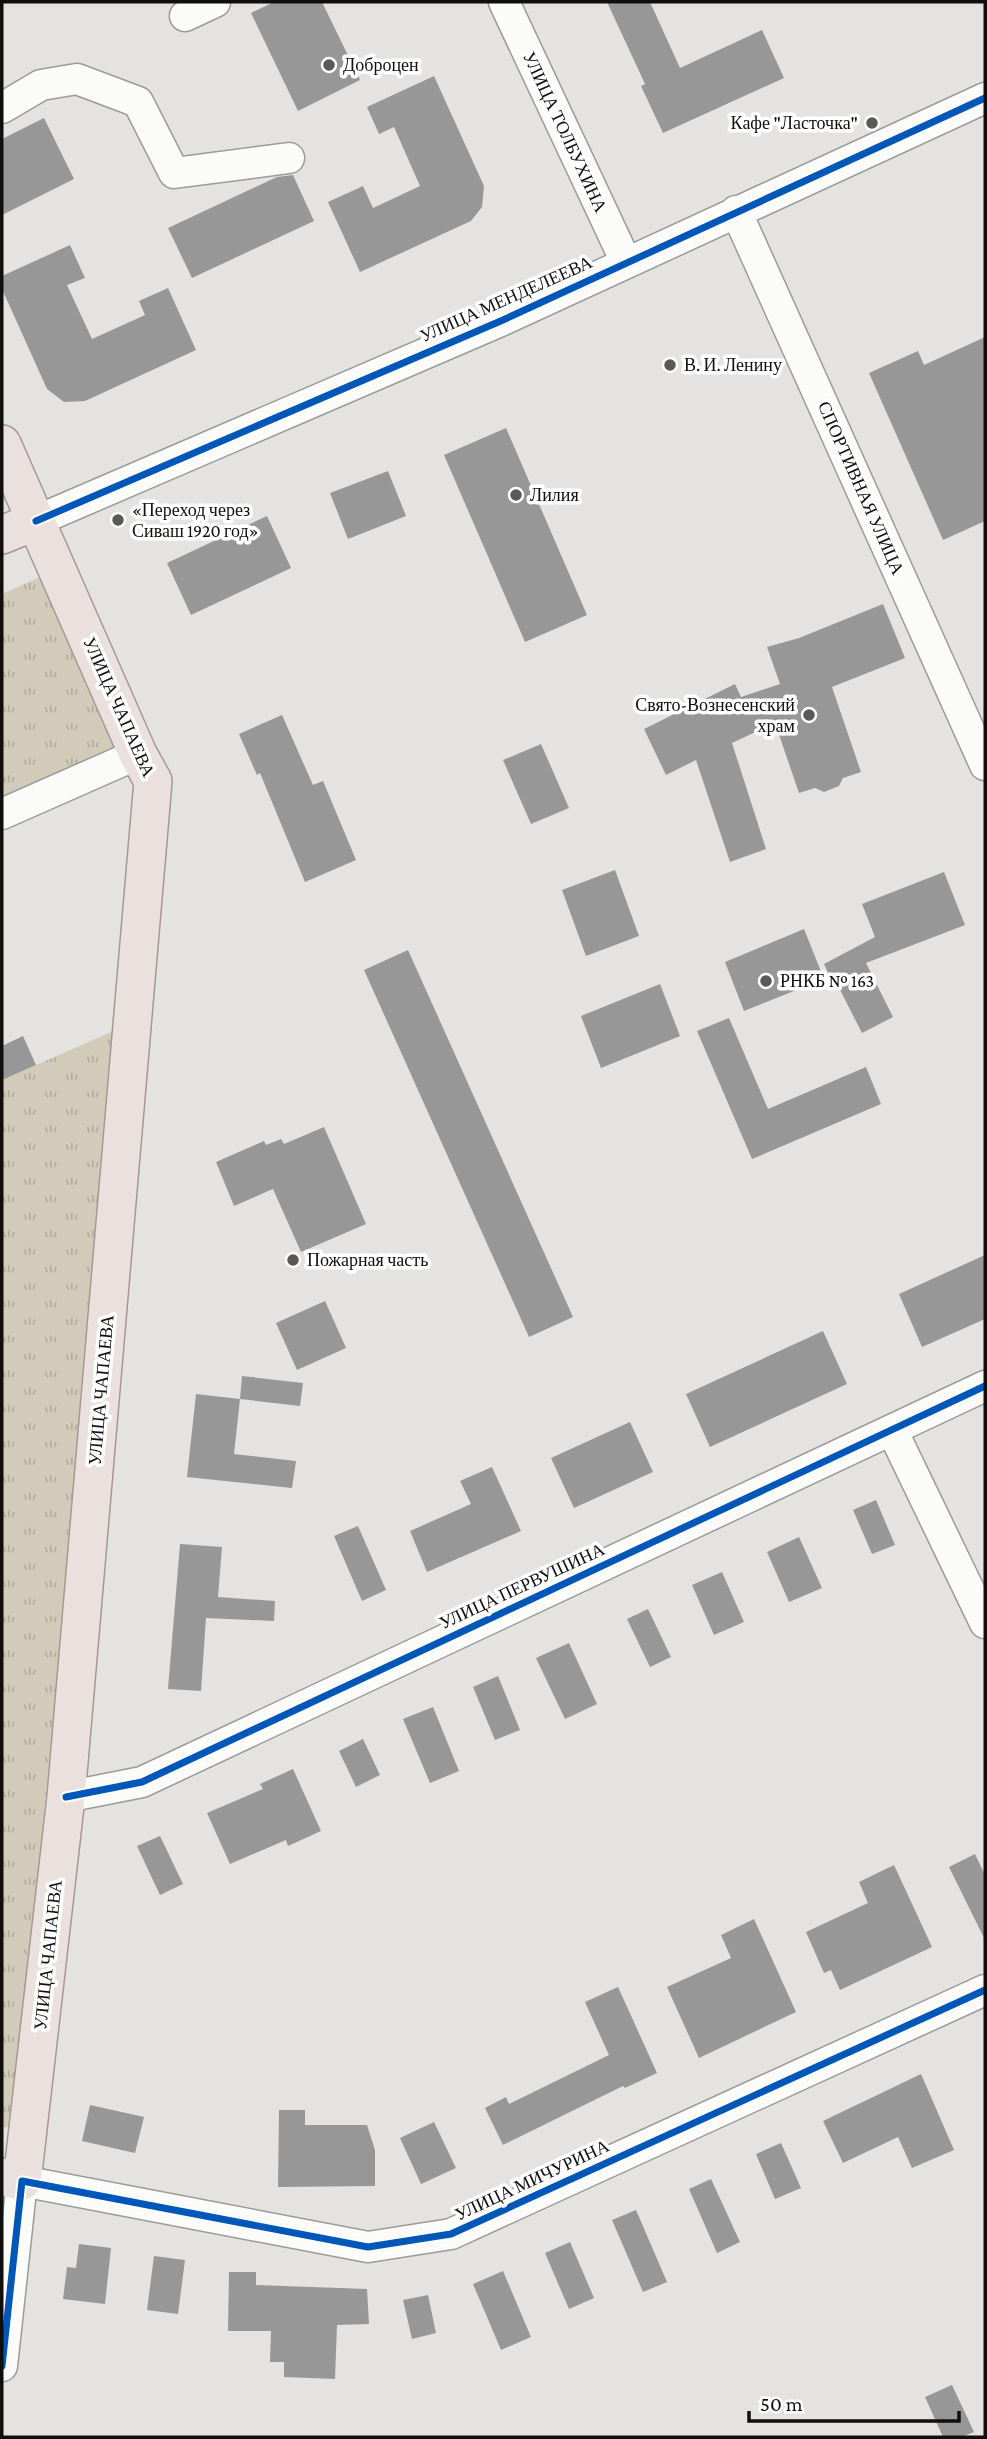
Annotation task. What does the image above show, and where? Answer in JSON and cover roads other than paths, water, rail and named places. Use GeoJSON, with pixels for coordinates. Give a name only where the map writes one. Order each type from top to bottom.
{"type":"FeatureCollection","features":[{"type":"Feature","properties":{"kind":"main road","name":"УЛИЦА ЧАПАЕВА"},"geometry":{"type":"LineString","coordinates":[[2,444],[138,754],[153,781],[66,1797],[12,2179]]}},
{"type":"Feature","properties":{"kind":"main road","name":"УЛИЦА МЕНДЕЛЕЕВА"},"geometry":{"type":"LineString","coordinates":[[2,535],[36,521]]}},
{"type":"Feature","properties":{"kind":"street"},"geometry":{"type":"LineString","coordinates":[[185,16],[215,2]]}},
{"type":"Feature","properties":{"kind":"street","name":"УЛИЦА ТОЛБУХИНА"},"geometry":{"type":"LineString","coordinates":[[505,2],[626,262]]}},
{"type":"Feature","properties":{"kind":"street"},"geometry":{"type":"LineString","coordinates":[[2,108],[41,85],[77,79],[138,102],[174,173],[289,158]]}},
{"type":"Feature","properties":{"kind":"street","name":"УЛИЦА МЕНДЕЛЕЕВА"},"geometry":{"type":"LineString","coordinates":[[36,521],[503,320],[985,98]]}},
{"type":"Feature","properties":{"kind":"street","name":"СПОРТИВНАЯ УЛИЦА"},"geometry":{"type":"LineString","coordinates":[[736,211],[985,765]]}},
{"type":"Feature","properties":{"kind":"street"},"geometry":{"type":"LineString","coordinates":[[2,814],[138,754]]}},
{"type":"Feature","properties":{"kind":"street","name":"УЛИЦА ПЕРВУШИНА"},"geometry":{"type":"LineString","coordinates":[[66,1797],[142,1782],[985,1386]]}},
{"type":"Feature","properties":{"kind":"street"},"geometry":{"type":"LineString","coordinates":[[892,1430],[985,1623]]}},
{"type":"Feature","properties":{"kind":"street","name":"УЛИЦА МИЧУРИНА"},"geometry":{"type":"LineString","coordinates":[[12,2179],[368,2247],[451,2234],[985,1990]]}},
{"type":"Feature","properties":{"kind":"street","name":"УЛИЦА ЧАПАЕВА"},"geometry":{"type":"LineString","coordinates":[[2,2366],[12,2179]]}},
{"type":"Feature","properties":{"kind":"place","name":"Доброцен"},"geometry":{"type":"Point","coordinates":[329,65]}},
{"type":"Feature","properties":{"kind":"place","name":"Кафе \"Ласточка\""},"geometry":{"type":"Point","coordinates":[872,123]}},
{"type":"Feature","properties":{"kind":"place","name":"В. И. Ленину"},"geometry":{"type":"Point","coordinates":[670,365]}},
{"type":"Feature","properties":{"kind":"place","name":"Лилия"},"geometry":{"type":"Point","coordinates":[516,495]}},
{"type":"Feature","properties":{"kind":"place","name":"«Переход через Сиваш 1920 год»"},"geometry":{"type":"Point","coordinates":[118,520]}},
{"type":"Feature","properties":{"kind":"place","name":"Свято-Вознесенский храм"},"geometry":{"type":"Point","coordinates":[809,715]}},
{"type":"Feature","properties":{"kind":"place","name":"РНКБ № 163"},"geometry":{"type":"Point","coordinates":[766,981]}},
{"type":"Feature","properties":{"kind":"place","name":"Пожарная часть"},"geometry":{"type":"Point","coordinates":[293,1260]}}]}
